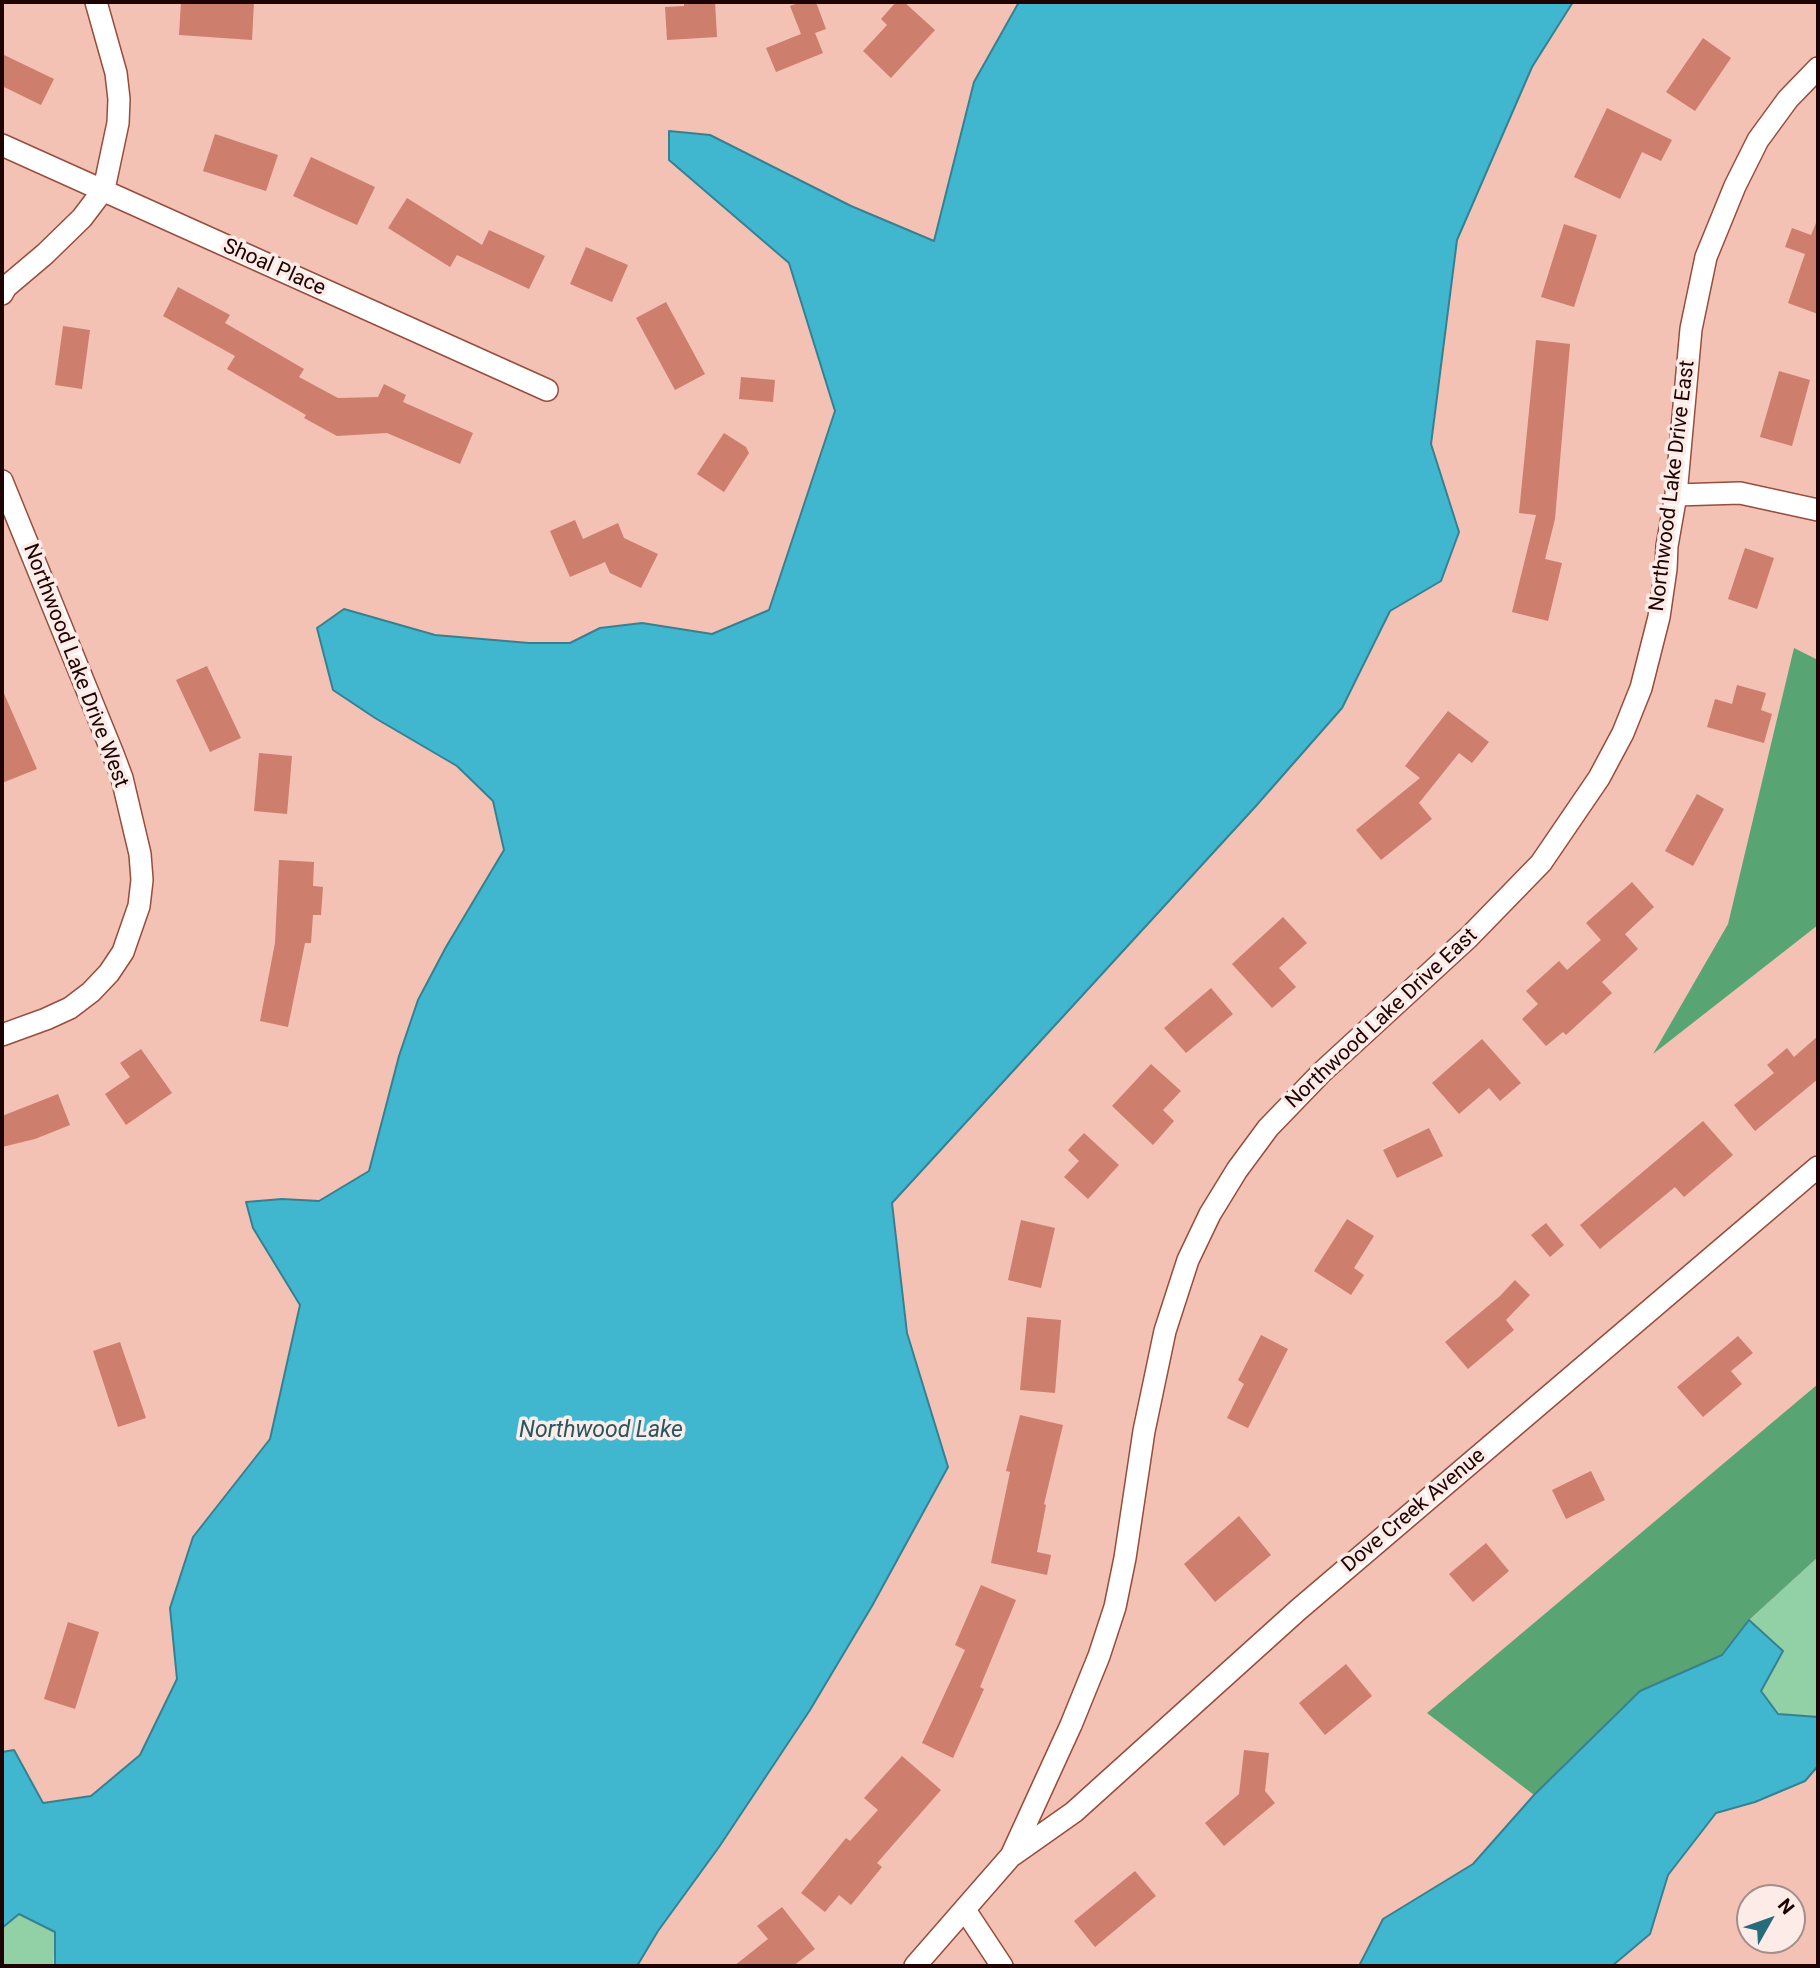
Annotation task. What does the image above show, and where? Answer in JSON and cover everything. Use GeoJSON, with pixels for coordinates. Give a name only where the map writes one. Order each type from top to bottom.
{"type":"FeatureCollection","features":[{"type":"Feature","properties":{"kind":"street"},"geometry":{"type":"LineString","coordinates":[[2,294],[6,287],[82,218],[104,190],[118,122],[119,99],[116,73],[96,2]]}},
{"type":"Feature","properties":{"kind":"street","name":"Northwood Lake Drive East"},"geometry":{"type":"LineString","coordinates":[[915,1966],[1012,1856],[1099,1656],[1115,1607],[1144,1431],[1166,1331],[1188,1260],[1210,1214],[1237,1170],[1268,1128],[1322,1072],[1524,883],[1600,778],[1623,733],[1640,688],[1659,617],[1676,495],[1690,329],[1706,257],[1735,186],[1758,140],[1788,99],[1818,68]]}},
{"type":"Feature","properties":{"kind":"street","name":"Shoal Place"},"geometry":{"type":"LineString","coordinates":[[2,145],[547,390]]}},
{"type":"Feature","properties":{"kind":"street","name":"Northwood Lake Drive West"},"geometry":{"type":"LineString","coordinates":[[2,481],[113,754],[140,854],[142,880],[139,906],[123,952],[109,973],[91,992],[70,1008],[2,1035]]}},
{"type":"Feature","properties":{"kind":"street"},"geometry":{"type":"LineString","coordinates":[[1676,495],[1740,493],[1818,510]]}},
{"type":"Feature","properties":{"kind":"street","name":"Dove Creek Avenue"},"geometry":{"type":"LineString","coordinates":[[1012,1856],[1074,1812],[1298,1610],[1818,1167]]}},
{"type":"Feature","properties":{"kind":"street"},"geometry":{"type":"LineString","coordinates":[[965,1910],[1002,1966]]}},
{"type":"Feature","properties":{"kind":"green space"},"geometry":{"type":"Polygon","coordinates":[[[1794,648],[1818,660],[1818,925],[1653,1054],[1728,924],[1794,648]]]}},
{"type":"Feature","properties":{"kind":"green space"},"geometry":{"type":"Polygon","coordinates":[[[1818,1384],[1818,1557],[1749,1620],[1722,1655],[1640,1691],[1534,1795],[1427,1713],[1818,1384]]]}},
{"type":"Feature","properties":{"kind":"green space"},"geometry":{"type":"Polygon","coordinates":[[[1818,1557],[1818,1717],[1778,1714],[1761,1690],[1783,1651],[1749,1620],[1818,1557]]]}},
{"type":"Feature","properties":{"kind":"green space"},"geometry":{"type":"Polygon","coordinates":[[[19,1914],[55,1932],[53,1966],[2,1966],[2,1928],[19,1914]]]}},
{"type":"Feature","properties":{"kind":"water","name":"Northwood Lake"},"geometry":{"type":"Polygon","coordinates":[[[1019,2],[1573,2],[1532,67],[1457,240],[1431,444],[1459,532],[1441,581],[1390,611],[1342,708],[1255,807],[892,1203],[907,1333],[948,1467],[872,1606],[810,1710],[719,1847],[658,1931],[637,1966],[55,1966],[55,1932],[19,1914],[2,1928],[2,1752],[14,1750],[43,1803],[91,1796],[140,1755],[177,1679],[170,1608],[193,1537],[270,1439],[300,1305],[253,1228],[246,1202],[282,1199],[319,1201],[369,1171],[399,1056],[418,1000],[504,850],[493,801],[457,766],[333,690],[317,628],[344,609],[435,635],[529,643],[570,643],[600,628],[642,623],[712,634],[769,610],[835,411],[789,263],[669,160],[669,131],[710,135],[851,206],[934,241],[974,82],[1019,2]]]}},
{"type":"Feature","properties":{"kind":"water"},"geometry":{"type":"Polygon","coordinates":[[[1749,1620],[1783,1651],[1761,1691],[1778,1714],[1818,1717],[1818,1766],[1805,1781],[1755,1802],[1716,1813],[1668,1875],[1650,1934],[1612,1966],[1359,1966],[1383,1919],[1473,1864],[1534,1795],[1640,1691],[1722,1655],[1749,1620]]]}},
{"type":"Feature","properties":{"kind":"building"},"geometry":{"type":"Polygon","coordinates":[[[181,2],[254,2],[252,40],[179,35],[181,2]]]}},
{"type":"Feature","properties":{"kind":"building"},"geometry":{"type":"Polygon","coordinates":[[[684,2],[715,2],[717,37],[667,40],[665,7],[684,6],[684,2]]]}},
{"type":"Feature","properties":{"kind":"building"},"geometry":{"type":"Polygon","coordinates":[[[801,2],[816,2],[826,29],[815,33],[823,53],[776,72],[766,48],[801,34],[790,6],[801,2]]]}},
{"type":"Feature","properties":{"kind":"building"},"geometry":{"type":"Polygon","coordinates":[[[896,2],[904,2],[935,30],[891,78],[863,51],[887,25],[881,19],[896,2]]]}},
{"type":"Feature","properties":{"kind":"building"},"geometry":{"type":"Polygon","coordinates":[[[1703,38],[1731,58],[1695,111],[1666,92],[1703,38]]]}},
{"type":"Feature","properties":{"kind":"building"},"geometry":{"type":"Polygon","coordinates":[[[2,54],[54,79],[41,105],[2,86],[2,54]]]}},
{"type":"Feature","properties":{"kind":"building"},"geometry":{"type":"Polygon","coordinates":[[[1607,108],[1672,140],[1661,161],[1642,152],[1620,199],[1574,177],[1607,108]]]}},
{"type":"Feature","properties":{"kind":"building"},"geometry":{"type":"Polygon","coordinates":[[[215,134],[278,155],[266,191],[203,171],[215,134]]]}},
{"type":"Feature","properties":{"kind":"building"},"geometry":{"type":"Polygon","coordinates":[[[311,157],[375,187],[357,225],[293,196],[311,157]]]}},
{"type":"Feature","properties":{"kind":"building"},"geometry":{"type":"Polygon","coordinates":[[[407,198],[482,245],[489,230],[545,256],[529,289],[457,255],[450,267],[388,228],[407,198]]]}},
{"type":"Feature","properties":{"kind":"building"},"geometry":{"type":"Polygon","coordinates":[[[1816,223],[1818,314],[1788,303],[1805,254],[1785,247],[1792,228],[1811,235],[1816,223]]]}},
{"type":"Feature","properties":{"kind":"building"},"geometry":{"type":"Polygon","coordinates":[[[1564,224],[1597,235],[1574,307],[1541,297],[1564,224]]]}},
{"type":"Feature","properties":{"kind":"building"},"geometry":{"type":"Polygon","coordinates":[[[586,247],[628,265],[612,302],[570,284],[586,247]]]}},
{"type":"Feature","properties":{"kind":"building"},"geometry":{"type":"Polygon","coordinates":[[[178,287],[230,315],[225,323],[304,369],[299,377],[338,398],[378,397],[384,384],[406,395],[403,402],[473,433],[460,464],[387,433],[337,436],[304,418],[306,415],[227,369],[235,356],[163,316],[178,287]]]}},
{"type":"Feature","properties":{"kind":"building"},"geometry":{"type":"Polygon","coordinates":[[[666,302],[705,374],[675,390],[636,318],[666,302]]]}},
{"type":"Feature","properties":{"kind":"building"},"geometry":{"type":"Polygon","coordinates":[[[63,326],[90,330],[82,389],[55,385],[63,326]]]}},
{"type":"Feature","properties":{"kind":"building"},"geometry":{"type":"Polygon","coordinates":[[[1536,340],[1570,344],[1555,519],[1545,559],[1562,563],[1548,621],[1512,612],[1536,515],[1519,513],[1536,340]]]}},
{"type":"Feature","properties":{"kind":"building"},"geometry":{"type":"Polygon","coordinates":[[[1779,371],[1810,380],[1792,446],[1760,437],[1779,371]]]}},
{"type":"Feature","properties":{"kind":"building"},"geometry":{"type":"Polygon","coordinates":[[[741,377],[775,380],[773,402],[739,399],[741,377]]]}},
{"type":"Feature","properties":{"kind":"building"},"geometry":{"type":"Polygon","coordinates":[[[724,433],[746,447],[749,453],[724,492],[697,474],[724,433]]]}},
{"type":"Feature","properties":{"kind":"building"},"geometry":{"type":"Polygon","coordinates":[[[575,520],[583,539],[618,523],[624,538],[658,554],[641,588],[610,573],[605,562],[570,577],[550,531],[575,520]]]}},
{"type":"Feature","properties":{"kind":"building"},"geometry":{"type":"Polygon","coordinates":[[[1745,548],[1774,558],[1757,609],[1728,599],[1745,548]]]}},
{"type":"Feature","properties":{"kind":"building"},"geometry":{"type":"Polygon","coordinates":[[[207,666],[241,738],[210,752],[176,680],[207,666]]]}},
{"type":"Feature","properties":{"kind":"building"},"geometry":{"type":"Polygon","coordinates":[[[1737,685],[1766,693],[1761,710],[1772,714],[1764,743],[1707,727],[1715,699],[1732,704],[1737,685]]]}},
{"type":"Feature","properties":{"kind":"building"},"geometry":{"type":"Polygon","coordinates":[[[2,689],[37,769],[2,783],[2,689]]]}},
{"type":"Feature","properties":{"kind":"building"},"geometry":{"type":"Polygon","coordinates":[[[1448,711],[1489,742],[1472,763],[1459,753],[1419,803],[1432,819],[1381,860],[1356,830],[1420,778],[1405,766],[1448,711]]]}},
{"type":"Feature","properties":{"kind":"building"},"geometry":{"type":"Polygon","coordinates":[[[259,753],[292,756],[287,814],[254,811],[259,753]]]}},
{"type":"Feature","properties":{"kind":"building"},"geometry":{"type":"Polygon","coordinates":[[[1697,794],[1724,809],[1693,866],[1665,851],[1697,794]]]}},
{"type":"Feature","properties":{"kind":"building"},"geometry":{"type":"Polygon","coordinates":[[[279,860],[314,862],[313,886],[323,887],[321,915],[313,915],[311,943],[305,943],[288,1027],[260,1021],[275,943],[279,860]]]}},
{"type":"Feature","properties":{"kind":"building"},"geometry":{"type":"Polygon","coordinates":[[[1632,882],[1654,907],[1625,934],[1638,949],[1602,982],[1612,993],[1566,1035],[1563,1032],[1546,1046],[1522,1019],[1538,1004],[1526,991],[1559,961],[1567,970],[1601,940],[1586,923],[1632,882]]]}},
{"type":"Feature","properties":{"kind":"building"},"geometry":{"type":"Polygon","coordinates":[[[1283,917],[1307,943],[1279,968],[1296,987],[1272,1008],[1232,964],[1283,917]]]}},
{"type":"Feature","properties":{"kind":"building"},"geometry":{"type":"Polygon","coordinates":[[[1211,988],[1233,1014],[1186,1053],[1164,1028],[1211,988]]]}},
{"type":"Feature","properties":{"kind":"building"},"geometry":{"type":"Polygon","coordinates":[[[1818,1036],[1818,1079],[1755,1131],[1734,1105],[1774,1073],[1767,1065],[1787,1048],[1794,1057],[1818,1036]]]}},
{"type":"Feature","properties":{"kind":"building"},"geometry":{"type":"Polygon","coordinates":[[[1482,1039],[1521,1083],[1500,1101],[1489,1088],[1459,1114],[1432,1083],[1482,1039]]]}},
{"type":"Feature","properties":{"kind":"building"},"geometry":{"type":"Polygon","coordinates":[[[141,1049],[172,1093],[126,1125],[105,1094],[130,1077],[120,1063],[141,1049]]]}},
{"type":"Feature","properties":{"kind":"building"},"geometry":{"type":"Polygon","coordinates":[[[1151,1064],[1181,1091],[1163,1110],[1174,1121],[1153,1145],[1112,1106],[1151,1064]]]}},
{"type":"Feature","properties":{"kind":"building"},"geometry":{"type":"Polygon","coordinates":[[[58,1094],[70,1125],[35,1139],[2,1147],[2,1116],[58,1094]]]}},
{"type":"Feature","properties":{"kind":"building"},"geometry":{"type":"Polygon","coordinates":[[[1703,1121],[1733,1155],[1684,1197],[1675,1187],[1600,1249],[1580,1225],[1703,1121]]]}},
{"type":"Feature","properties":{"kind":"building"},"geometry":{"type":"Polygon","coordinates":[[[1429,1128],[1443,1156],[1397,1178],[1383,1150],[1429,1128]]]}},
{"type":"Feature","properties":{"kind":"building"},"geometry":{"type":"Polygon","coordinates":[[[1084,1133],[1119,1165],[1088,1199],[1064,1177],[1079,1161],[1068,1150],[1084,1133]]]}},
{"type":"Feature","properties":{"kind":"building"},"geometry":{"type":"Polygon","coordinates":[[[1347,1219],[1374,1236],[1354,1268],[1364,1275],[1351,1295],[1314,1271],[1347,1219]]]}},
{"type":"Feature","properties":{"kind":"building"},"geometry":{"type":"Polygon","coordinates":[[[1021,1220],[1055,1228],[1041,1288],[1008,1280],[1021,1220]]]}},
{"type":"Feature","properties":{"kind":"building"},"geometry":{"type":"Polygon","coordinates":[[[1546,1223],[1564,1245],[1550,1257],[1531,1235],[1546,1223]]]}},
{"type":"Feature","properties":{"kind":"building"},"geometry":{"type":"Polygon","coordinates":[[[1515,1280],[1530,1295],[1506,1320],[1514,1330],[1468,1369],[1445,1342],[1515,1280]]]}},
{"type":"Feature","properties":{"kind":"building"},"geometry":{"type":"Polygon","coordinates":[[[1027,1317],[1061,1320],[1055,1393],[1020,1390],[1027,1317]]]}},
{"type":"Feature","properties":{"kind":"building"},"geometry":{"type":"Polygon","coordinates":[[[1261,1335],[1288,1349],[1248,1428],[1227,1418],[1244,1384],[1238,1380],[1261,1335]]]}},
{"type":"Feature","properties":{"kind":"building"},"geometry":{"type":"Polygon","coordinates":[[[1738,1336],[1753,1353],[1731,1371],[1742,1384],[1703,1417],[1677,1387],[1738,1336]]]}},
{"type":"Feature","properties":{"kind":"building"},"geometry":{"type":"Polygon","coordinates":[[[120,1342],[146,1418],[118,1427],[93,1351],[120,1342]]]}},
{"type":"Feature","properties":{"kind":"building"},"geometry":{"type":"Polygon","coordinates":[[[1020,1415],[1063,1425],[1044,1504],[1046,1505],[1037,1552],[1051,1555],[1047,1575],[991,1563],[1010,1472],[1006,1471],[1020,1415]]]}},
{"type":"Feature","properties":{"kind":"building"},"geometry":{"type":"Polygon","coordinates":[[[1591,1471],[1605,1500],[1566,1519],[1552,1490],[1591,1471]]]}},
{"type":"Feature","properties":{"kind":"building"},"geometry":{"type":"Polygon","coordinates":[[[1239,1516],[1271,1555],[1215,1602],[1184,1564],[1239,1516]]]}},
{"type":"Feature","properties":{"kind":"building"},"geometry":{"type":"Polygon","coordinates":[[[1486,1543],[1509,1571],[1473,1602],[1449,1574],[1486,1543]]]}},
{"type":"Feature","properties":{"kind":"building"},"geometry":{"type":"Polygon","coordinates":[[[981,1585],[1016,1600],[980,1687],[984,1689],[953,1758],[922,1743],[965,1650],[955,1645],[981,1585]]]}},
{"type":"Feature","properties":{"kind":"building"},"geometry":{"type":"Polygon","coordinates":[[[68,1622],[99,1632],[75,1709],[44,1699],[68,1622]]]}},
{"type":"Feature","properties":{"kind":"building"},"geometry":{"type":"Polygon","coordinates":[[[1346,1664],[1372,1696],[1325,1735],[1299,1703],[1346,1664]]]}},
{"type":"Feature","properties":{"kind":"building"},"geometry":{"type":"Polygon","coordinates":[[[1244,1750],[1269,1753],[1265,1791],[1275,1803],[1224,1846],[1205,1823],[1239,1794],[1244,1750]]]}},
{"type":"Feature","properties":{"kind":"building"},"geometry":{"type":"Polygon","coordinates":[[[902,1756],[941,1790],[877,1863],[882,1867],[851,1905],[839,1895],[825,1912],[801,1893],[846,1838],[850,1841],[878,1810],[864,1798],[902,1756]]]}},
{"type":"Feature","properties":{"kind":"building"},"geometry":{"type":"Polygon","coordinates":[[[1135,1871],[1156,1896],[1095,1947],[1074,1921],[1135,1871]]]}},
{"type":"Feature","properties":{"kind":"building"},"geometry":{"type":"Polygon","coordinates":[[[782,1907],[815,1949],[793,1966],[734,1966],[768,1939],[757,1926],[782,1907]]]}}]}
